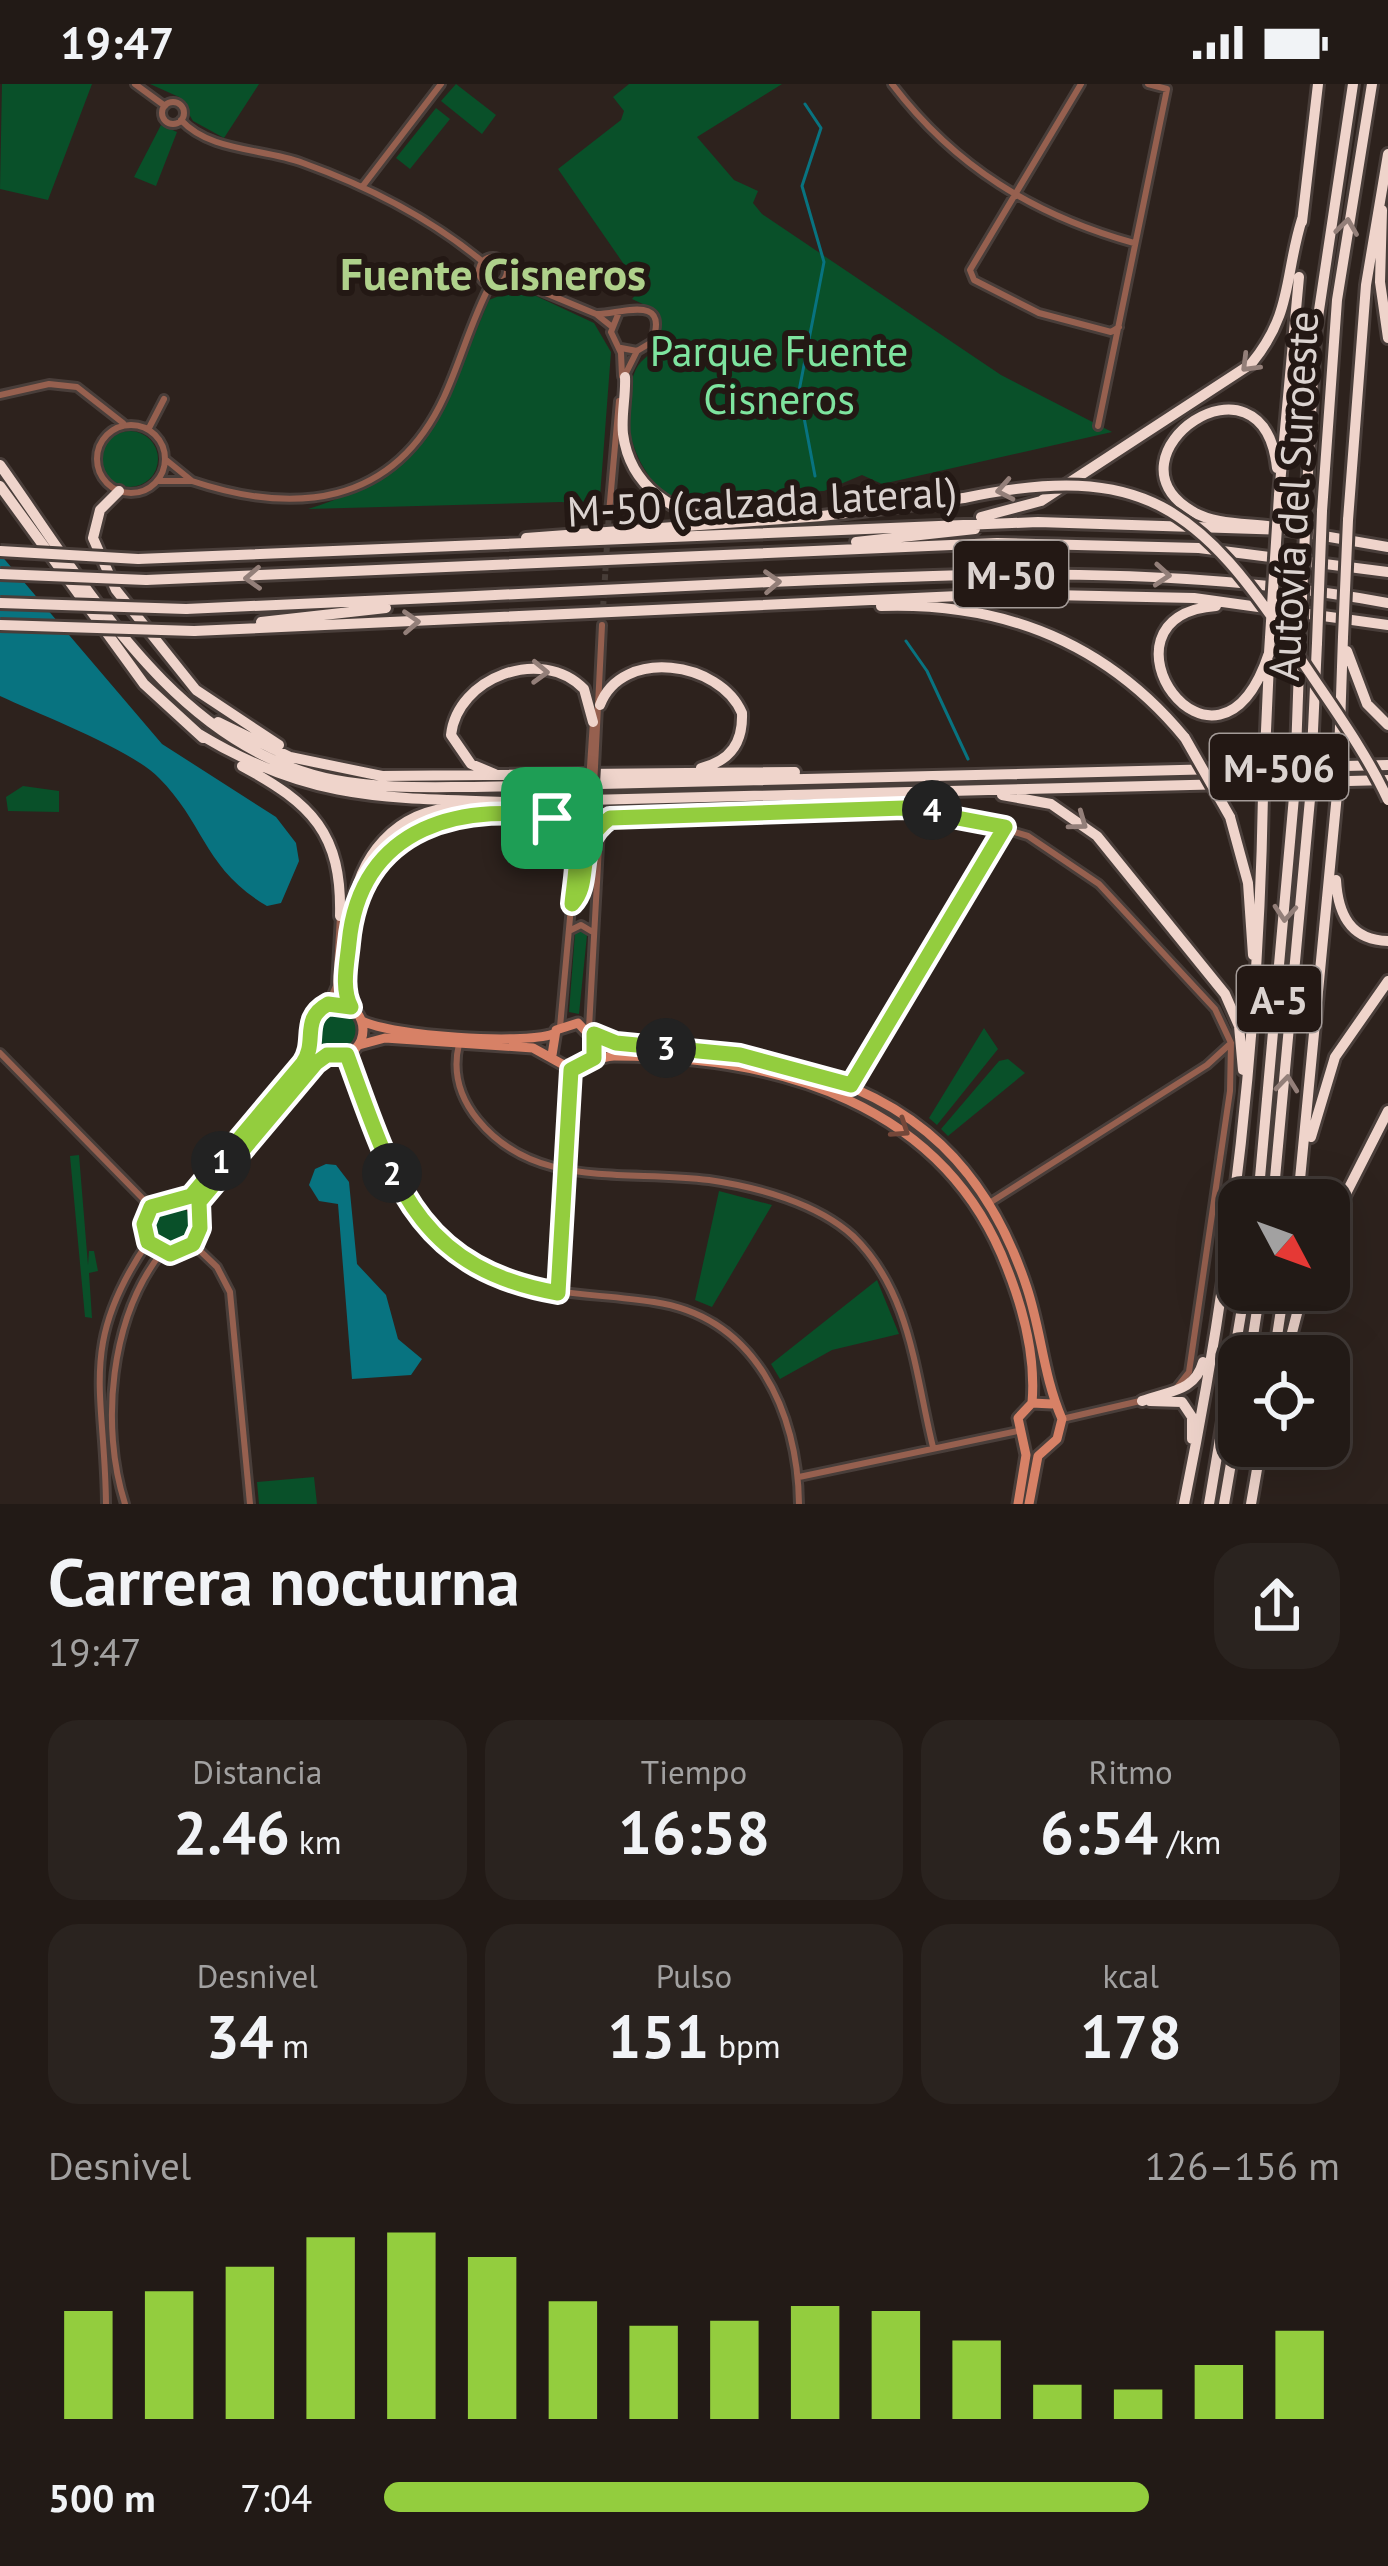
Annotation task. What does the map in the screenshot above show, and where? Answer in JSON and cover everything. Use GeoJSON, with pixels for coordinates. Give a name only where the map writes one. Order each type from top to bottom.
{"type":"FeatureCollection","features":[{"type":"Feature","properties":{"kind":"highway"},"geometry":{"type":"LineString","coordinates":[[1237,1179],[1256,994],[1279,495],[1318,84]]}},
{"type":"Feature","properties":{"kind":"highway","name":"Autovía del Suroeste"},"geometry":{"type":"LineString","coordinates":[[1260,1179],[1294,796],[1315,337],[1351,84]]}},
{"type":"Feature","properties":{"kind":"highway","name":"Autovía del Suroeste"},"geometry":{"type":"LineString","coordinates":[[1275,1179],[1310,799],[1337,300],[1372,84]]}},
{"type":"Feature","properties":{"kind":"highway"},"geometry":{"type":"LineString","coordinates":[[1301,1179],[1337,794],[1348,520],[1365,297],[1388,154]]}},
{"type":"Feature","properties":{"kind":"highway"},"geometry":{"type":"LineString","coordinates":[[1384,175],[1380,283],[1388,338]]}},
{"type":"Feature","properties":{"kind":"highway"},"geometry":{"type":"LineString","coordinates":[[909,524],[1003,513],[1040,501],[1226,386],[1252,364],[1281,321],[1302,219]]}},
{"type":"Feature","properties":{"kind":"highway"},"geometry":{"type":"LineString","coordinates":[[623,383],[623,433],[633,466],[644,484],[671,506],[705,518],[730,519],[893,510]]}},
{"type":"Feature","properties":{"kind":"highway"},"geometry":{"type":"LineString","coordinates":[[1279,495],[1268,433],[1241,412],[1210,411],[1192,418],[1170,444],[1165,466],[1168,484],[1192,512],[1288,530]]}},
{"type":"Feature","properties":{"kind":"highway","name":"M-506"},"geometry":{"type":"LineString","coordinates":[[0,465],[148,665],[185,703],[225,735],[279,762],[335,780],[388,786],[1388,765]]}},
{"type":"Feature","properties":{"kind":"highway"},"geometry":{"type":"LineString","coordinates":[[384,550],[893,510],[1069,483],[1136,494],[1187,520],[1244,573],[1388,800]]}},
{"type":"Feature","properties":{"kind":"highway","name":"M-506"},"geometry":{"type":"LineString","coordinates":[[0,486],[144,684],[200,734],[293,782],[343,794],[509,802],[1387,780]]}},
{"type":"Feature","properties":{"kind":"highway"},"geometry":{"type":"LineString","coordinates":[[119,490],[100,510],[93,529],[94,551],[160,650],[196,690],[238,723],[326,766]]}},
{"type":"Feature","properties":{"kind":"highway","name":"M-50 (calzada lateral)"},"geometry":{"type":"LineString","coordinates":[[0,551],[138,559],[1038,521],[1253,533],[1288,530],[1388,550]]}},
{"type":"Feature","properties":{"kind":"highway","name":"M-50"},"geometry":{"type":"LineString","coordinates":[[800,552],[1038,521]]}},
{"type":"Feature","properties":{"kind":"highway"},"geometry":{"type":"LineString","coordinates":[[1253,533],[1388,550]]}},
{"type":"Feature","properties":{"kind":"highway","name":"M-50"},"geometry":{"type":"LineString","coordinates":[[0,574],[146,580],[800,552],[1119,544],[1253,553],[1388,572]]}},
{"type":"Feature","properties":{"kind":"highway","name":"M-50"},"geometry":{"type":"LineString","coordinates":[[0,603],[186,609],[915,576],[1117,572],[1271,584],[1388,603]]}},
{"type":"Feature","properties":{"kind":"highway"},"geometry":{"type":"LineString","coordinates":[[0,625],[194,631],[1002,594],[1248,604],[1368,620],[1388,627]]}},
{"type":"Feature","properties":{"kind":"highway"},"geometry":{"type":"LineString","coordinates":[[211,630],[442,598]]}},
{"type":"Feature","properties":{"kind":"highway"},"geometry":{"type":"LineString","coordinates":[[1248,604],[1194,608],[1174,620],[1161,638],[1162,676],[1188,707],[1224,715],[1249,701],[1269,653]]}},
{"type":"Feature","properties":{"kind":"highway"},"geometry":{"type":"LineString","coordinates":[[722,607],[913,605],[999,615],[1079,646],[1111,667],[1185,738],[1230,817],[1248,883],[1256,994]]}},
{"type":"Feature","properties":{"kind":"highway"},"geometry":{"type":"LineString","coordinates":[[1343,637],[1355,682],[1388,725]]}},
{"type":"Feature","properties":{"kind":"highway"},"geometry":{"type":"LineString","coordinates":[[599,705],[609,686],[638,669],[678,669],[722,686],[742,713],[740,741],[715,765],[682,772]]}},
{"type":"Feature","properties":{"kind":"highway"},"geometry":{"type":"LineString","coordinates":[[510,777],[471,764],[452,736],[454,716],[464,698],[484,683],[507,673],[560,673],[584,689],[592,722]]}},
{"type":"Feature","properties":{"kind":"highway"},"geometry":{"type":"LineString","coordinates":[[185,703],[290,758],[382,776],[948,774]]}},
{"type":"Feature","properties":{"kind":"highway"},"geometry":{"type":"LineString","coordinates":[[200,734],[221,754],[288,791],[310,810],[336,861],[346,916]]}},
{"type":"Feature","properties":{"kind":"highway"},"geometry":{"type":"LineString","coordinates":[[885,792],[1030,797],[1068,813],[1097,836],[1225,994],[1242,1046],[1246,1115]]}},
{"type":"Feature","properties":{"kind":"highway"},"geometry":{"type":"LineString","coordinates":[[346,916],[359,873],[395,829],[450,807],[509,802]]}},
{"type":"Feature","properties":{"kind":"highway"},"geometry":{"type":"LineString","coordinates":[[1332,861],[1337,903],[1349,926],[1372,941],[1388,941]]}},
{"type":"Feature","properties":{"kind":"highway"},"geometry":{"type":"LineString","coordinates":[[1302,1179],[1335,1057],[1388,981]]}},
{"type":"Feature","properties":{"kind":"highway"},"geometry":{"type":"LineString","coordinates":[[1350,1186],[1388,1111]]}},
{"type":"Feature","properties":{"kind":"highway"},"geometry":{"type":"LineString","coordinates":[[1142,1401],[1184,1389],[1199,1375],[1219,1311]]}},
{"type":"Feature","properties":{"kind":"highway"},"geometry":{"type":"LineString","coordinates":[[1184,1504],[1219,1311]]}},
{"type":"Feature","properties":{"kind":"highway"},"geometry":{"type":"LineString","coordinates":[[1209,1504],[1241,1311]]}},
{"type":"Feature","properties":{"kind":"highway"},"geometry":{"type":"LineString","coordinates":[[1142,1401],[1182,1402],[1188,1409],[1192,1466]]}},
{"type":"Feature","properties":{"kind":"highway"},"geometry":{"type":"LineString","coordinates":[[1224,1504],[1230,1467]]}},
{"type":"Feature","properties":{"kind":"highway"},"geometry":{"type":"LineString","coordinates":[[1251,1504],[1259,1467]]}},
{"type":"Feature","properties":{"kind":"street"},"geometry":{"type":"LineString","coordinates":[[134,84],[165,106],[180,104],[181,120]]}},
{"type":"Feature","properties":{"kind":"street"},"geometry":{"type":"LineString","coordinates":[[362,187],[441,84]]}},
{"type":"Feature","properties":{"kind":"street"},"geometry":{"type":"LineString","coordinates":[[892,84],[968,165],[1013,196],[1078,227],[1134,243]]}},
{"type":"Feature","properties":{"kind":"street"},"geometry":{"type":"LineString","coordinates":[[1081,84],[970,270],[974,280],[1040,313],[1111,332],[1119,327]]}},
{"type":"Feature","properties":{"kind":"street"},"geometry":{"type":"LineString","coordinates":[[1098,426],[1167,89],[1148,84]]}},
{"type":"Feature","properties":{"kind":"street"},"geometry":{"type":"LineString","coordinates":[[165,106],[165,120],[181,120],[212,142],[302,162],[362,187],[445,231],[483,262],[500,259],[507,277],[596,314],[611,326],[619,346],[623,383],[609,513]]}},
{"type":"Feature","properties":{"kind":"street"},"geometry":{"type":"LineString","coordinates":[[483,262],[480,276],[490,286]]}},
{"type":"Feature","properties":{"kind":"street"},"geometry":{"type":"LineString","coordinates":[[126,425],[106,435],[97,455],[102,477],[119,490],[138,492],[174,478],[245,499],[305,501],[360,485],[415,443],[443,399],[490,286],[507,277]]}},
{"type":"Feature","properties":{"kind":"street"},"geometry":{"type":"LineString","coordinates":[[596,314],[641,308],[654,320],[654,337],[637,351],[623,383]]}},
{"type":"Feature","properties":{"kind":"street"},"geometry":{"type":"LineString","coordinates":[[611,326],[619,312]]}},
{"type":"Feature","properties":{"kind":"street"},"geometry":{"type":"LineString","coordinates":[[619,346],[637,351]]}},
{"type":"Feature","properties":{"kind":"street"},"geometry":{"type":"LineString","coordinates":[[0,395],[49,384],[77,387],[126,425],[148,429],[161,442],[165,459],[192,481]]}},
{"type":"Feature","properties":{"kind":"street"},"geometry":{"type":"LineString","coordinates":[[148,429],[164,399]]}},
{"type":"Feature","properties":{"kind":"street"},"geometry":{"type":"LineString","coordinates":[[154,483],[165,459]]}},
{"type":"Feature","properties":{"kind":"street"},"geometry":{"type":"LineString","coordinates":[[593,892],[589,818],[602,625]]}},
{"type":"Feature","properties":{"kind":"street"},"geometry":{"type":"LineString","coordinates":[[593,767],[592,722],[599,682]]}},
{"type":"Feature","properties":{"kind":"street"},"geometry":{"type":"LineString","coordinates":[[571,907],[579,896],[590,838],[602,824],[631,816],[904,808],[1005,827],[1055,851],[1099,884],[1216,1009],[1231,1043],[1232,1068],[1189,1372],[1165,1393]]}},
{"type":"Feature","properties":{"kind":"street"},"geometry":{"type":"LineString","coordinates":[[183,1200],[303,1063],[312,1043],[311,1019],[328,1004],[336,986],[346,916],[379,858],[421,829],[469,816],[552,818],[572,825],[577,854]]}},
{"type":"Feature","properties":{"kind":"street"},"geometry":{"type":"LineString","coordinates":[[552,1056],[577,854],[589,818]]}},
{"type":"Feature","properties":{"kind":"street"},"geometry":{"type":"LineString","coordinates":[[589,1064],[596,1050],[591,1031],[591,932],[602,824]]}},
{"type":"Feature","properties":{"kind":"street"},"geometry":{"type":"LineString","coordinates":[[851,1085],[1005,827]]}},
{"type":"Feature","properties":{"kind":"street"},"geometry":{"type":"LineString","coordinates":[[571,907],[582,916],[592,911]]}},
{"type":"Feature","properties":{"kind":"street"},"geometry":{"type":"LineString","coordinates":[[346,916],[345,988],[362,1021],[385,1028],[495,1036],[578,1023],[616,1043],[763,1060],[851,1085],[919,1124],[992,1202],[1026,1286],[1052,1404],[1062,1419],[1060,1433],[1038,1456],[1029,1504]]}},
{"type":"Feature","properties":{"kind":"street"},"geometry":{"type":"LineString","coordinates":[[571,930],[581,925],[591,932]]}},
{"type":"Feature","properties":{"kind":"street"},"geometry":{"type":"LineString","coordinates":[[328,1004],[351,1007]]}},
{"type":"Feature","properties":{"kind":"street"},"geometry":{"type":"LineString","coordinates":[[359,1045],[362,1021]]}},
{"type":"Feature","properties":{"kind":"street"},"geometry":{"type":"LineString","coordinates":[[312,1043],[327,1055],[347,1055],[359,1045],[385,1038],[532,1048],[571,1070]]}},
{"type":"Feature","properties":{"kind":"street"},"geometry":{"type":"LineString","coordinates":[[992,1202],[1207,1065],[1231,1043]]}},
{"type":"Feature","properties":{"kind":"street"},"geometry":{"type":"LineString","coordinates":[[459,1044],[458,1084],[468,1108],[493,1138],[541,1166],[742,1187],[789,1200],[851,1234],[897,1299],[933,1447]]}},
{"type":"Feature","properties":{"kind":"street"},"geometry":{"type":"LineString","coordinates":[[0,1053],[151,1207]]}},
{"type":"Feature","properties":{"kind":"street"},"geometry":{"type":"LineString","coordinates":[[195,1210],[327,1055]]}},
{"type":"Feature","properties":{"kind":"street"},"geometry":{"type":"LineString","coordinates":[[347,1055],[398,1187],[423,1226],[448,1252],[490,1276],[558,1293],[657,1302],[703,1316],[735,1340],[778,1395],[794,1435],[799,1504]]}},
{"type":"Feature","properties":{"kind":"street"},"geometry":{"type":"LineString","coordinates":[[571,1070],[614,1056],[768,1074],[862,1104],[923,1144],[962,1183],[1001,1252],[1024,1319],[1031,1403]]}},
{"type":"Feature","properties":{"kind":"street"},"geometry":{"type":"LineString","coordinates":[[1207,1065],[1232,1068]]}},
{"type":"Feature","properties":{"kind":"street"},"geometry":{"type":"LineString","coordinates":[[558,1293],[571,1070]]}},
{"type":"Feature","properties":{"kind":"street"},"geometry":{"type":"LineString","coordinates":[[166,1198],[183,1200],[195,1210],[200,1228],[193,1244],[179,1253],[162,1252],[148,1242],[144,1224],[151,1207],[166,1198]]}},
{"type":"Feature","properties":{"kind":"street"},"geometry":{"type":"LineString","coordinates":[[106,1504],[98,1363],[114,1300],[148,1242]]}},
{"type":"Feature","properties":{"kind":"street"},"geometry":{"type":"LineString","coordinates":[[193,1244],[217,1267],[230,1292],[250,1504]]}},
{"type":"Feature","properties":{"kind":"street"},"geometry":{"type":"LineString","coordinates":[[125,1504],[114,1408],[117,1351],[135,1295],[162,1252]]}},
{"type":"Feature","properties":{"kind":"street"},"geometry":{"type":"LineString","coordinates":[[1062,1419],[1142,1401]]}},
{"type":"Feature","properties":{"kind":"street"},"geometry":{"type":"LineString","coordinates":[[1018,1504],[1026,1455],[1021,1411],[1031,1403],[1052,1404]]}},
{"type":"Feature","properties":{"kind":"street"},"geometry":{"type":"LineString","coordinates":[[799,1477],[933,1447],[1020,1434]]}},
{"type":"Feature","properties":{"kind":"street"},"geometry":{"type":"LineString","coordinates":[[1020,1434],[1032,1445],[1051,1443]]}},
{"type":"Feature","properties":{"kind":"green space"},"geometry":{"type":"Polygon","coordinates":[[[2,84],[92,84],[48,200],[0,189],[2,84]]]}},
{"type":"Feature","properties":{"kind":"green space"},"geometry":{"type":"Polygon","coordinates":[[[150,84],[259,84],[224,138],[193,121],[179,97],[150,84]]]}},
{"type":"Feature","properties":{"kind":"green space"},"geometry":{"type":"Polygon","coordinates":[[[456,84],[496,115],[482,134],[441,101],[456,84]]]}},
{"type":"Feature","properties":{"kind":"green space","name":"Parque Fuente Cisneros"},"geometry":{"type":"Polygon","coordinates":[[[629,84],[782,84],[697,137],[734,180],[758,191],[753,203],[762,214],[1001,375],[1112,432],[882,484],[862,475],[824,491],[666,496],[637,454],[628,421],[636,369],[663,341],[658,311],[632,299],[641,289],[558,169],[621,120],[624,111],[613,97],[629,84]]]}},
{"type":"Feature","properties":{"kind":"green space"},"geometry":{"type":"Polygon","coordinates":[[[436,108],[450,119],[410,169],[396,158],[436,108]]]}},
{"type":"Feature","properties":{"kind":"green space"},"geometry":{"type":"Polygon","coordinates":[[[161,125],[177,132],[156,186],[134,177],[161,125]]]}},
{"type":"Feature","properties":{"kind":"green space"},"geometry":{"type":"Polygon","coordinates":[[[519,288],[594,323],[611,352],[598,523],[585,522],[583,504],[561,502],[308,509],[385,476],[410,455],[445,406],[489,300],[519,288]]]}},
{"type":"Feature","properties":{"kind":"green space"},"geometry":{"type":"Polygon","coordinates":[[[130,431],[150,439],[158,459],[150,479],[130,487],[110,479],[102,459],[110,439],[130,431]]]}},
{"type":"Feature","properties":{"kind":"green space"},"geometry":{"type":"Polygon","coordinates":[[[23,786],[59,791],[59,812],[8,811],[6,797],[23,786]]]}},
{"type":"Feature","properties":{"kind":"green space"},"geometry":{"type":"Polygon","coordinates":[[[581,929],[587,935],[579,1014],[569,1012],[575,933],[581,929]]]}},
{"type":"Feature","properties":{"kind":"green space"},"geometry":{"type":"Polygon","coordinates":[[[336,1008],[352,1014],[358,1030],[352,1046],[336,1052],[320,1046],[314,1030],[320,1014],[336,1008]]]}},
{"type":"Feature","properties":{"kind":"green space"},"geometry":{"type":"Polygon","coordinates":[[[984,1028],[998,1049],[937,1125],[929,1118],[984,1028]]]}},
{"type":"Feature","properties":{"kind":"green space"},"geometry":{"type":"Polygon","coordinates":[[[1008,1059],[1025,1073],[948,1136],[941,1129],[999,1061],[1008,1059]]]}},
{"type":"Feature","properties":{"kind":"green space"},"geometry":{"type":"Polygon","coordinates":[[[79,1155],[88,1265],[89,1251],[94,1251],[98,1271],[89,1273],[92,1318],[85,1317],[70,1156],[79,1155]]]}},
{"type":"Feature","properties":{"kind":"green space"},"geometry":{"type":"Polygon","coordinates":[[[719,1191],[772,1205],[712,1307],[695,1300],[719,1191]]]}},
{"type":"Feature","properties":{"kind":"green space"},"geometry":{"type":"Polygon","coordinates":[[[172,1205],[187,1211],[193,1226],[187,1241],[172,1247],[157,1241],[151,1226],[157,1211],[172,1205]]]}},
{"type":"Feature","properties":{"kind":"green space"},"geometry":{"type":"Polygon","coordinates":[[[877,1280],[899,1334],[832,1350],[780,1379],[771,1364],[877,1280]]]}},
{"type":"Feature","properties":{"kind":"green space"},"geometry":{"type":"Polygon","coordinates":[[[314,1477],[317,1504],[259,1504],[257,1482],[314,1477]]]}},
{"type":"Feature","properties":{"kind":"water"},"geometry":{"type":"Polygon","coordinates":[[[0,554],[162,744],[276,817],[296,843],[299,861],[281,903],[267,906],[230,877],[174,795],[146,767],[107,744],[0,696],[0,554]]]}},
{"type":"Feature","properties":{"kind":"water"},"geometry":{"type":"Polygon","coordinates":[[[336,1165],[349,1182],[357,1264],[386,1295],[398,1339],[422,1359],[411,1375],[352,1379],[338,1204],[319,1201],[309,1185],[315,1169],[336,1165]]]}},
{"type":"Feature","properties":{"kind":"waterway"},"geometry":{"type":"LineString","coordinates":[[805,104],[821,128],[802,186],[824,262],[799,391],[815,476]]}},
{"type":"Feature","properties":{"kind":"waterway"},"geometry":{"type":"LineString","coordinates":[[906,641],[927,671],[968,759]]}},
{"type":"Feature","properties":{"kind":"tunnel"},"geometry":{"type":"LineString","coordinates":[[602,625],[609,513]]}},
{"type":"Feature","properties":{"kind":"district","name":"Fuente Cisneros"},"geometry":{"type":"Point","coordinates":[493,273]}},
{"type":"Feature","properties":{"kind":"route"},"geometry":{"type":"LineString","coordinates":[[904,808],[940,810],[1005,827],[851,1085],[763,1060],[616,1043],[594,1034],[594,1058],[571,1070],[558,1293],[490,1276],[448,1252],[423,1226],[398,1187],[347,1055],[327,1055],[316,1063],[199,1202],[195,1210],[198,1236],[187,1250],[170,1254],[154,1248],[144,1224],[151,1207],[166,1198],[191,1196],[280,1091],[309,1055],[309,1027],[315,1012],[336,1002],[351,1007],[345,988],[351,916],[363,881],[379,858],[421,829],[469,816],[552,818],[566,820],[574,829],[577,854],[572,904],[579,896],[580,869],[589,841],[596,829],[613,818],[904,808]]}}]}
